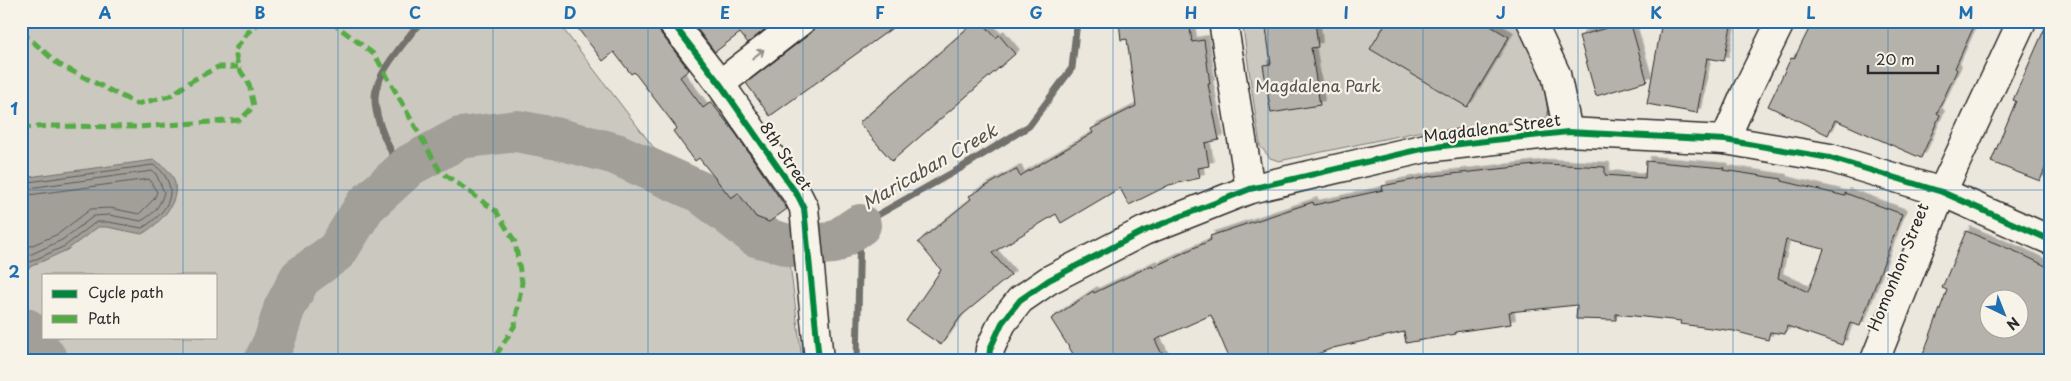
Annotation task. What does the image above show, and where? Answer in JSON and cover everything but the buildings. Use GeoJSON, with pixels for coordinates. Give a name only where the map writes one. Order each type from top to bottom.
{"type":"FeatureCollection","features":[{"type":"Feature","properties":{"kind":"street","name":"8th Street"},"geometry":{"type":"LineString","coordinates":[[671,21],[720,84],[798,196],[804,208],[819,360]]}},
{"type":"Feature","properties":{"kind":"street"},"geometry":{"type":"LineString","coordinates":[[720,84],[801,21]]}},
{"type":"Feature","properties":{"kind":"street"},"geometry":{"type":"LineString","coordinates":[[1223,21],[1250,189]]}},
{"type":"Feature","properties":{"kind":"street"},"geometry":{"type":"LineString","coordinates":[[1532,21],[1556,74],[1568,132]]}},
{"type":"Feature","properties":{"kind":"street"},"geometry":{"type":"LineString","coordinates":[[1725,140],[1780,21]]}},
{"type":"Feature","properties":{"kind":"street","name":"Homonhon Street"},"geometry":{"type":"LineString","coordinates":[[1875,360],[1942,192],[2022,21]]}},
{"type":"Feature","properties":{"kind":"street","name":"Magdalena Street"},"geometry":{"type":"LineString","coordinates":[[989,360],[990,349],[1002,323],[1020,300],[1049,280],[1144,231],[1250,189],[1426,148],[1568,132],[1725,140],[1830,158],[1942,192],[2050,240]]}},
{"type":"Feature","properties":{"kind":"green space"},"geometry":{"type":"Polygon","coordinates":[[[21,21],[557,21],[699,207],[790,264],[802,360],[21,360],[21,21]]]}},
{"type":"Feature","properties":{"kind":"green space","name":"Magdalena Park"},"geometry":{"type":"Polygon","coordinates":[[[1242,21],[1520,21],[1543,71],[1548,115],[1540,125],[1417,132],[1279,161],[1270,158],[1260,146],[1242,21]]]}},
{"type":"Feature","properties":{"kind":"water"},"geometry":{"type":"Polygon","coordinates":[[[154,160],[166,169],[173,178],[175,188],[174,198],[169,209],[152,227],[142,234],[98,227],[67,250],[21,271],[21,178],[154,160]]]}},
{"type":"Feature","properties":{"kind":"waterway"},"geometry":{"type":"LineString","coordinates":[[410,165],[396,160],[392,153],[380,126],[375,98],[383,72],[421,21]]}},
{"type":"Feature","properties":{"kind":"waterway","name":"Maricaban Creek"},"geometry":{"type":"LineString","coordinates":[[857,360],[860,225],[959,169],[1029,126],[1072,68],[1077,21]]}},
{"type":"Feature","properties":{"kind":"waterway"},"geometry":{"type":"LineString","coordinates":[[265,360],[275,339],[284,309],[300,278],[337,251],[365,206],[410,165],[460,138],[517,131],[559,139],[616,154],[700,192],[756,236],[792,246],[833,243],[860,225]]}},
{"type":"Feature","properties":{"kind":"waterway"},"geometry":{"type":"LineString","coordinates":[[21,328],[26,329],[47,360]]}},
{"type":"Feature","properties":{"kind":"marked path"},"geometry":{"type":"LineString","coordinates":[[21,128],[50,126],[138,127],[240,120],[254,106],[249,84],[238,67],[235,50],[247,33],[261,21]]}},
{"type":"Feature","properties":{"kind":"marked path"},"geometry":{"type":"LineString","coordinates":[[330,21],[375,55],[440,171],[496,211],[515,242],[522,282],[515,325],[493,360]]}},
{"type":"Feature","properties":{"kind":"marked path"},"geometry":{"type":"LineString","coordinates":[[21,31],[58,64],[137,104],[170,96],[193,80],[218,67],[238,67]]}},
{"type":"Feature","properties":{"kind":"cycle path"},"geometry":{"type":"LineString","coordinates":[[671,21],[720,84],[798,196],[804,208],[819,360]]}},
{"type":"Feature","properties":{"kind":"cycle path"},"geometry":{"type":"LineString","coordinates":[[989,360],[990,349],[1002,323],[1020,300],[1049,280],[1144,231],[1250,189],[1426,148],[1494,140],[1568,132],[1725,140],[1830,158],[1942,192],[2050,240]]}}]}
